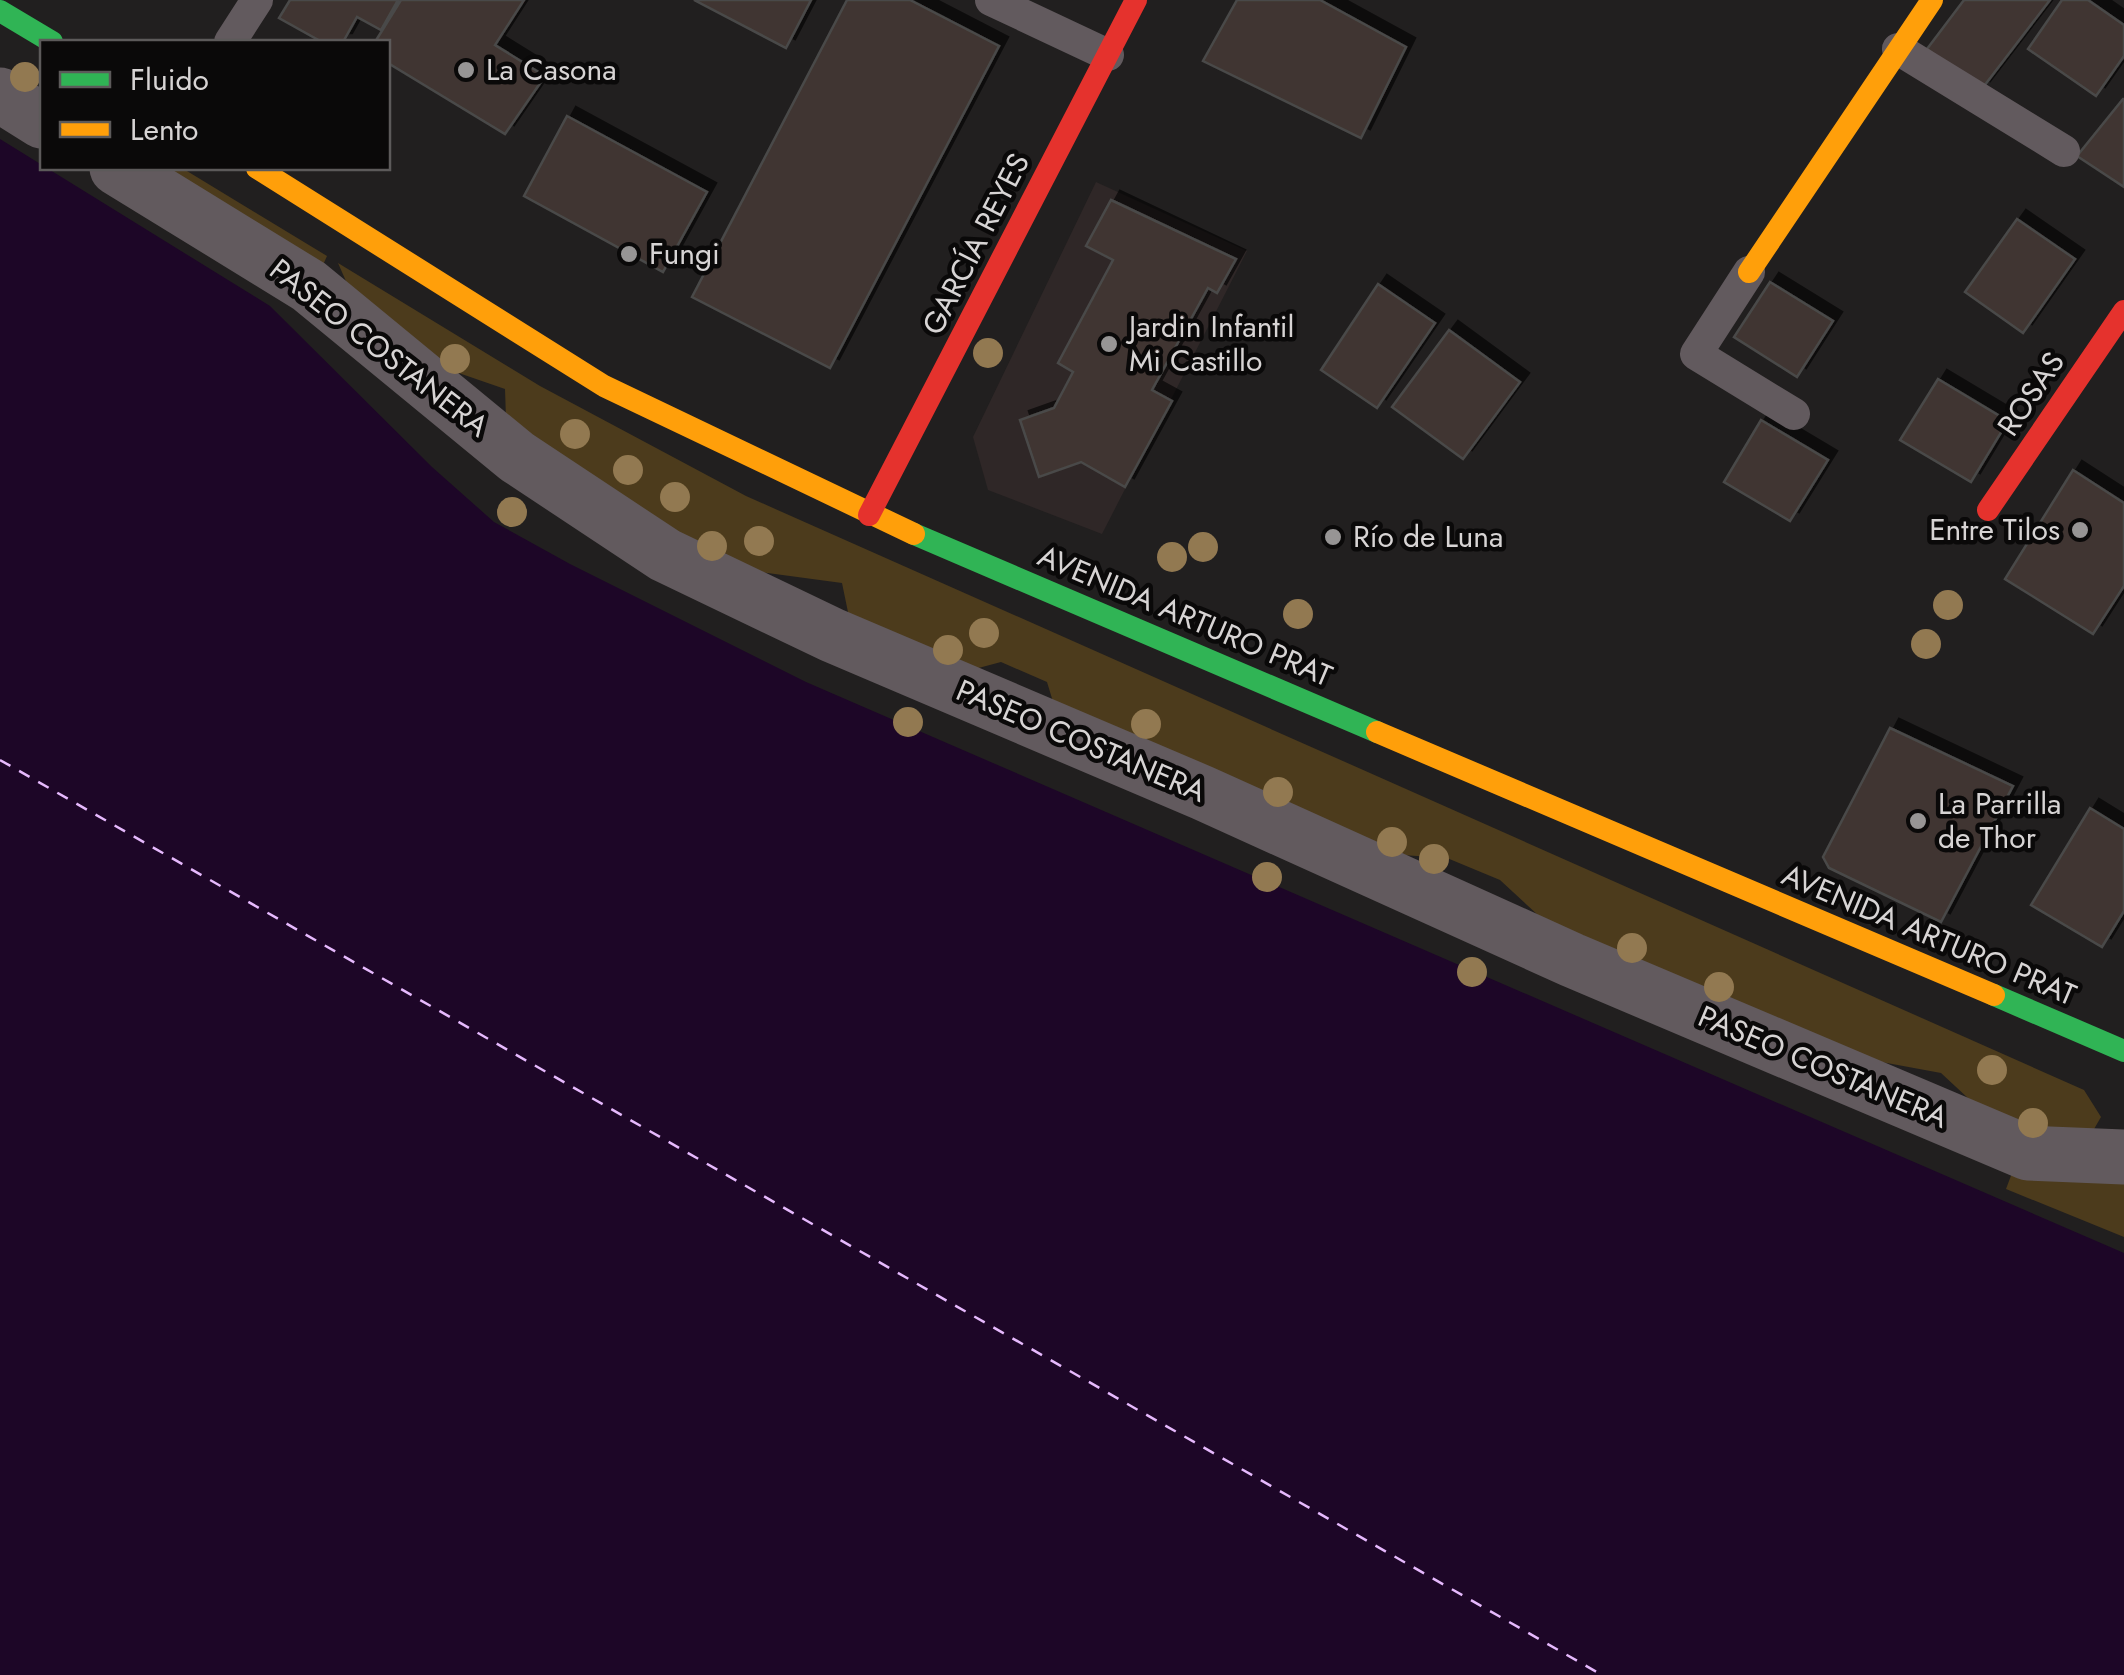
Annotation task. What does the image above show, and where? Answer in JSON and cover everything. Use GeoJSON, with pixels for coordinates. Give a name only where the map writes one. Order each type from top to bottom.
{"type":"FeatureCollection","features":[{"type":"Feature","properties":{"kind":"main road","name":"GARCÍA REYES"},"geometry":{"type":"LineString","coordinates":[[869,515],[1136,0]]}},
{"type":"Feature","properties":{"kind":"main road"},"geometry":{"type":"LineString","coordinates":[[1749,272],[1932,0]]}},
{"type":"Feature","properties":{"kind":"main road"},"geometry":{"type":"LineString","coordinates":[[0,11],[49,40]]}},
{"type":"Feature","properties":{"kind":"main road","name":"AVENIDA ARTURO PRAT"},"geometry":{"type":"LineString","coordinates":[[259,170],[604,386],[869,515],[2124,1051]]}},
{"type":"Feature","properties":{"kind":"main road","name":"ROSAS"},"geometry":{"type":"LineString","coordinates":[[1988,510],[2124,311]]}},
{"type":"Feature","properties":{"kind":"street"},"geometry":{"type":"LineString","coordinates":[[0,95],[40,120]]}},
{"type":"Feature","properties":{"kind":"street","name":"PASEO COSTANERA"},"geometry":{"type":"LineString","coordinates":[[120,170],[312,288],[517,457],[666,555],[832,635],[1203,792],[1572,960],[2028,1153],[2124,1157]]}},
{"type":"Feature","properties":{"kind":"lane"},"geometry":{"type":"LineString","coordinates":[[231,40],[256,0]]}},
{"type":"Feature","properties":{"kind":"lane"},"geometry":{"type":"LineString","coordinates":[[991,0],[1108,56]]}},
{"type":"Feature","properties":{"kind":"lane"},"geometry":{"type":"LineString","coordinates":[[1898,49],[2064,150]]}},
{"type":"Feature","properties":{"kind":"lane"},"geometry":{"type":"LineString","coordinates":[[1749,272],[1696,354],[1794,414]]}},
{"type":"Feature","properties":{"kind":"shaded area"},"geometry":{"type":"Polygon","coordinates":[[[0,139],[40,164],[40,170],[50,170],[270,306],[432,467],[494,522],[570,564],[806,682],[2124,1253],[2124,1675],[0,1675],[0,139]]]}},
{"type":"Feature","properties":{"kind":"shaded area"},"geometry":{"type":"Polygon","coordinates":[[[167,170],[185,170],[327,256],[323,265],[167,170]]]}},
{"type":"Feature","properties":{"kind":"shaded area","name":"Jardin Infantil Mi Castillo"},"geometry":{"type":"Polygon","coordinates":[[[1096,182],[1247,251],[1102,534],[988,490],[973,437],[1096,182]]]}},
{"type":"Feature","properties":{"kind":"shaded area"},"geometry":{"type":"Polygon","coordinates":[[[338,263],[540,386],[746,496],[2084,1090],[2101,1117],[2090,1136],[2060,1145],[1984,1113],[1941,1073],[1849,1056],[1552,928],[1500,880],[1447,858],[1387,854],[1054,705],[1047,682],[1001,662],[971,670],[849,617],[842,583],[738,569],[645,519],[506,419],[505,389],[450,370],[349,288],[338,263]]]}},
{"type":"Feature","properties":{"kind":"shaded area"},"geometry":{"type":"Polygon","coordinates":[[[2012,1173],[2124,1174],[2124,1237],[2006,1189],[2012,1173]]]}},
{"type":"Feature","properties":{"kind":"building"},"geometry":{"type":"Polygon","coordinates":[[[290,0],[398,0],[381,30],[357,17],[344,40],[318,40],[279,18],[290,0]]]}},
{"type":"Feature","properties":{"kind":"building","name":"La Casona"},"geometry":{"type":"Polygon","coordinates":[[[401,0],[524,0],[495,45],[545,76],[505,134],[390,64],[390,40],[376,40],[401,0]]]}},
{"type":"Feature","properties":{"kind":"building"},"geometry":{"type":"Polygon","coordinates":[[[694,0],[811,0],[786,48],[694,0]]]}},
{"type":"Feature","properties":{"kind":"building"},"geometry":{"type":"Polygon","coordinates":[[[847,0],[910,0],[999,46],[830,368],[692,297],[847,0]]]}},
{"type":"Feature","properties":{"kind":"building"},"geometry":{"type":"Polygon","coordinates":[[[1237,0],[1320,0],[1406,47],[1361,138],[1203,61],[1237,0]]]}},
{"type":"Feature","properties":{"kind":"building"},"geometry":{"type":"Polygon","coordinates":[[[1964,0],[2050,0],[1981,90],[1927,49],[1964,0]]]}},
{"type":"Feature","properties":{"kind":"building"},"geometry":{"type":"Polygon","coordinates":[[[2062,0],[2088,0],[2124,25],[2124,56],[2096,96],[2028,49],[2062,0]]]}},
{"type":"Feature","properties":{"kind":"building"},"geometry":{"type":"Polygon","coordinates":[[[2124,99],[2124,187],[2077,156],[2124,99]]]}},
{"type":"Feature","properties":{"kind":"building"},"geometry":{"type":"Polygon","coordinates":[[[567,116],[707,192],[663,272],[524,196],[567,116]]]}},
{"type":"Feature","properties":{"kind":"building"},"geometry":{"type":"Polygon","coordinates":[[[1111,200],[1236,259],[1217,293],[1208,288],[1152,390],[1172,401],[1125,487],[1081,462],[1039,477],[1020,420],[1054,408],[1073,372],[1058,363],[1113,260],[1086,246],[1111,200]]]}},
{"type":"Feature","properties":{"kind":"building"},"geometry":{"type":"Polygon","coordinates":[[[2017,219],[2075,259],[2023,333],[1965,292],[2017,219]]]}},
{"type":"Feature","properties":{"kind":"building"},"geometry":{"type":"Polygon","coordinates":[[[1770,282],[1833,321],[1797,377],[1734,337],[1770,282]]]}},
{"type":"Feature","properties":{"kind":"building"},"geometry":{"type":"Polygon","coordinates":[[[1378,284],[1435,323],[1377,408],[1321,370],[1378,284]]]}},
{"type":"Feature","properties":{"kind":"building"},"geometry":{"type":"Polygon","coordinates":[[[1449,330],[1520,382],[1463,459],[1392,407],[1449,330]]]}},
{"type":"Feature","properties":{"kind":"building"},"geometry":{"type":"Polygon","coordinates":[[[1938,379],[2008,421],[1971,482],[1900,440],[1938,379]]]}},
{"type":"Feature","properties":{"kind":"building"},"geometry":{"type":"Polygon","coordinates":[[[1761,420],[1828,460],[1790,521],[1724,482],[1761,420]]]}},
{"type":"Feature","properties":{"kind":"building","name":"Entre Tilos"},"geometry":{"type":"Polygon","coordinates":[[[2073,470],[2124,503],[2124,586],[2093,634],[2005,579],[2073,470]]]}},
{"type":"Feature","properties":{"kind":"building","name":"La Parrilla de Thor"},"geometry":{"type":"Polygon","coordinates":[[[1890,728],[2013,786],[1941,922],[1829,868],[1823,857],[1890,728]]]}},
{"type":"Feature","properties":{"kind":"building"},"geometry":{"type":"Polygon","coordinates":[[[2090,808],[2124,829],[2124,911],[2102,947],[2031,905],[2090,808]]]}},
{"type":"Feature","properties":{"kind":"ferry route"},"geometry":{"type":"LineString","coordinates":[[0,760],[1602,1675]]}},
{"type":"Feature","properties":{"kind":"traffic: fast"},"geometry":{"type":"LineString","coordinates":[[0,11],[49,40]]}},
{"type":"Feature","properties":{"kind":"traffic: fast"},"geometry":{"type":"LineString","coordinates":[[914,534],[1377,732]]}},
{"type":"Feature","properties":{"kind":"traffic: fast"},"geometry":{"type":"LineString","coordinates":[[1994,995],[2124,1051]]}},
{"type":"Feature","properties":{"kind":"traffic: slow"},"geometry":{"type":"LineString","coordinates":[[1749,272],[1932,0]]}},
{"type":"Feature","properties":{"kind":"traffic: slow"},"geometry":{"type":"LineString","coordinates":[[260,170],[604,386],[914,534]]}},
{"type":"Feature","properties":{"kind":"traffic: slow"},"geometry":{"type":"LineString","coordinates":[[1377,732],[1994,995]]}},
{"type":"Feature","properties":{"kind":"traffic: jam"},"geometry":{"type":"LineString","coordinates":[[869,515],[1136,0]]}},
{"type":"Feature","properties":{"kind":"traffic: jam"},"geometry":{"type":"LineString","coordinates":[[1988,510],[2124,311]]}},
{"type":"Feature","properties":{"kind":"place","name":"La Casona"},"geometry":{"type":"Point","coordinates":[466,70]}},
{"type":"Feature","properties":{"kind":"place","name":"Fungi"},"geometry":{"type":"Point","coordinates":[629,254]}},
{"type":"Feature","properties":{"kind":"place","name":"Jardin Infantil Mi Castillo"},"geometry":{"type":"Point","coordinates":[1109,344]}},
{"type":"Feature","properties":{"kind":"place","name":"Entre Tilos"},"geometry":{"type":"Point","coordinates":[2080,530]}},
{"type":"Feature","properties":{"kind":"place","name":"Río de Luna"},"geometry":{"type":"Point","coordinates":[1333,537]}},
{"type":"Feature","properties":{"kind":"place","name":"La Parrilla de Thor"},"geometry":{"type":"Point","coordinates":[1918,821]}}]}
